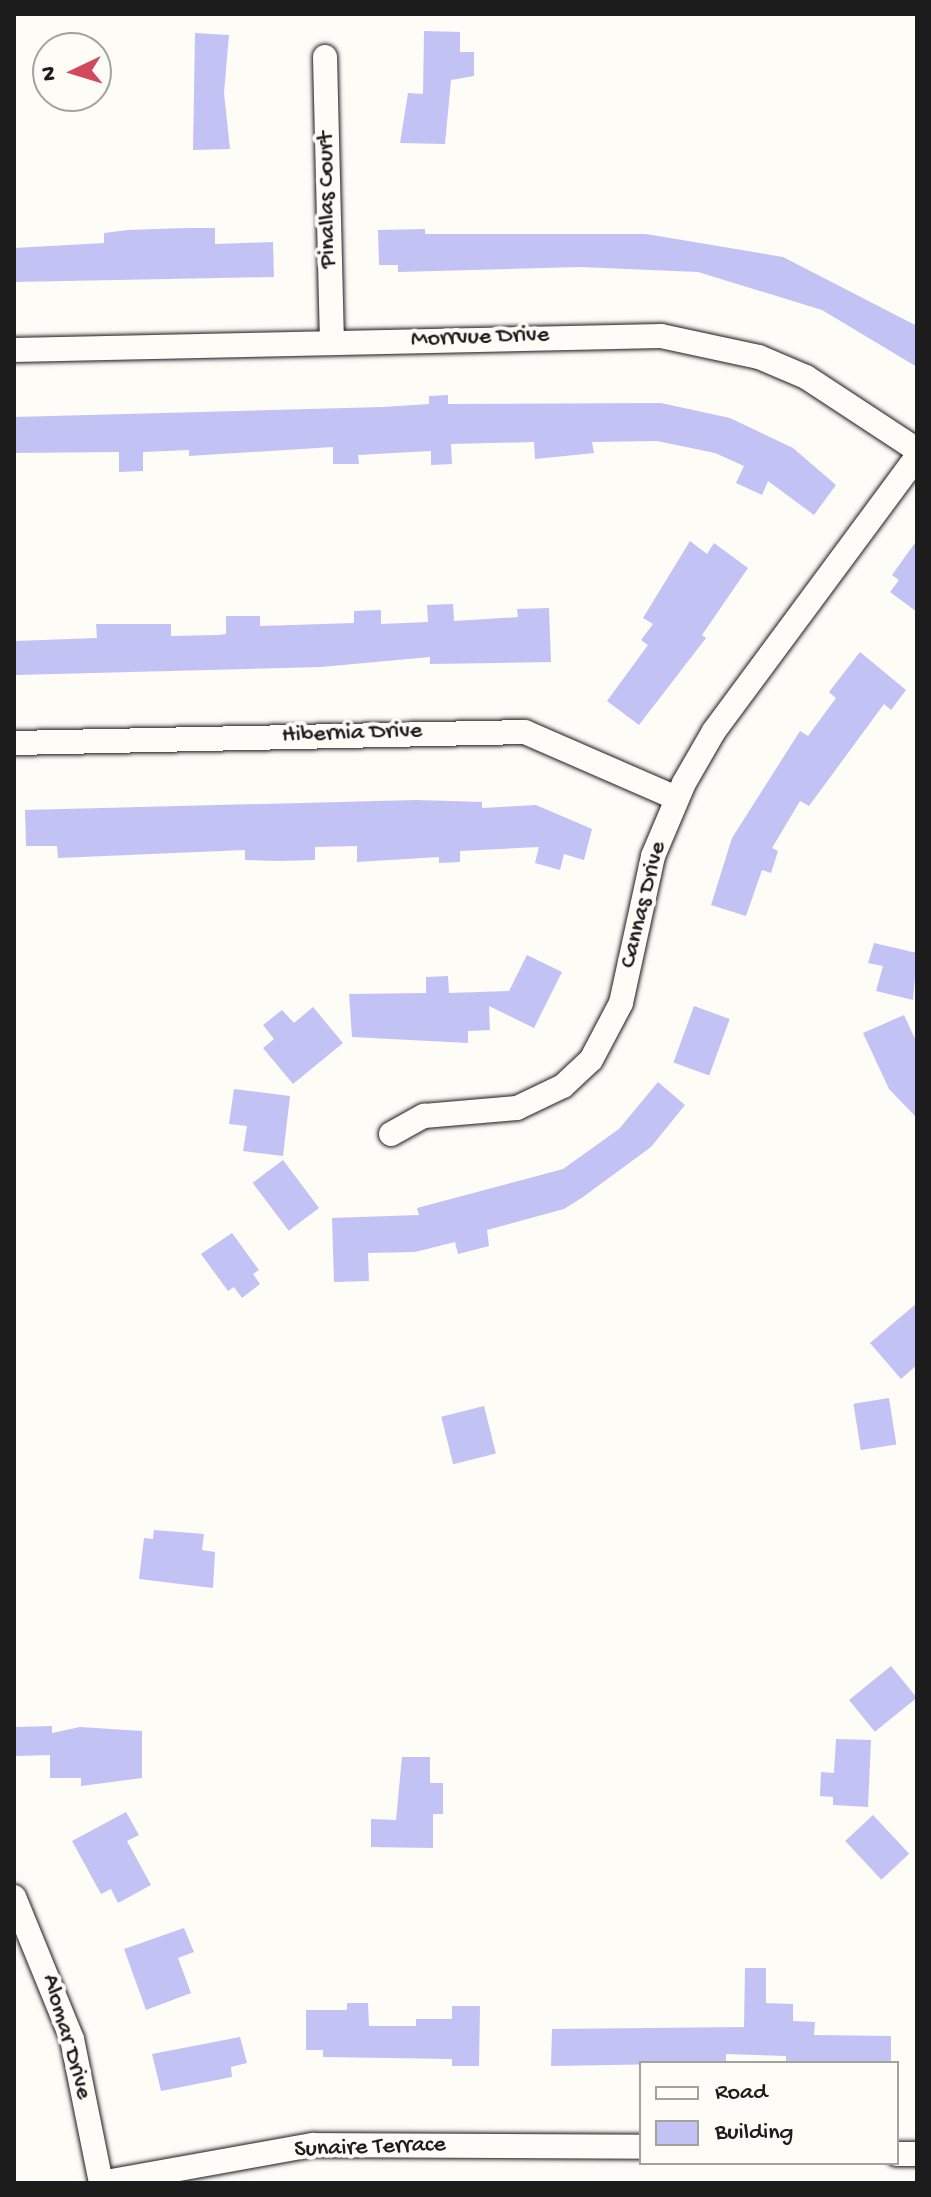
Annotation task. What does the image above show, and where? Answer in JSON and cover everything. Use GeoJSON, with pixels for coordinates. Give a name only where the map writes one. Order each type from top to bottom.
{"type":"FeatureCollection","features":[{"type":"Feature","properties":{"kind":"street","name":"Pinallas Court"},"geometry":{"type":"LineString","coordinates":[[325,57],[332,342]]}},
{"type":"Feature","properties":{"kind":"street","name":"Morrvue Drive"},"geometry":{"type":"LineString","coordinates":[[14,350],[610,335],[709,344],[806,377],[917,450]]}},
{"type":"Feature","properties":{"kind":"street","name":"Cannas Drive"},"geometry":{"type":"LineString","coordinates":[[391,1134],[424,1116],[517,1108],[563,1086],[591,1060],[621,1003],[646,880],[676,798],[714,731],[917,457]]}},
{"type":"Feature","properties":{"kind":"street","name":"Hibernia Drive"},"geometry":{"type":"LineString","coordinates":[[14,743],[525,732],[676,798]]}},
{"type":"Feature","properties":{"kind":"street","name":"Alomar Drive"},"geometry":{"type":"LineString","coordinates":[[14,1897],[72,2039],[101,2183]]}},
{"type":"Feature","properties":{"kind":"street","name":"Sunaire Terrace"},"geometry":{"type":"LineString","coordinates":[[101,2183],[313,2145],[639,2147]]}},
{"type":"Feature","properties":{"kind":"building"},"geometry":{"type":"Polygon","coordinates":[[[424,31],[460,32],[460,52],[474,52],[474,76],[451,80],[445,144],[400,143],[408,93],[423,94],[424,31]]]}},
{"type":"Feature","properties":{"kind":"building"},"geometry":{"type":"Polygon","coordinates":[[[195,33],[229,35],[224,93],[230,149],[193,150],[195,33]]]}},
{"type":"Feature","properties":{"kind":"building"},"geometry":{"type":"Polygon","coordinates":[[[215,228],[215,244],[273,242],[274,277],[14,282],[14,248],[104,243],[104,233],[215,228]]]}},
{"type":"Feature","properties":{"kind":"building"},"geometry":{"type":"Polygon","coordinates":[[[425,229],[425,234],[646,234],[783,257],[917,326],[917,367],[822,310],[698,272],[580,267],[398,272],[398,265],[379,265],[378,230],[425,229]]]}},
{"type":"Feature","properties":{"kind":"building"},"geometry":{"type":"Polygon","coordinates":[[[448,395],[448,404],[661,403],[730,418],[793,448],[836,485],[814,515],[768,481],[762,495],[736,483],[744,466],[715,453],[657,441],[592,442],[594,453],[535,459],[534,442],[451,444],[452,464],[431,465],[431,451],[358,455],[359,464],[333,464],[333,447],[189,456],[189,450],[143,452],[143,471],[119,472],[119,452],[14,453],[14,417],[383,407],[429,404],[429,396],[448,395]]]}},
{"type":"Feature","properties":{"kind":"building"},"geometry":{"type":"Polygon","coordinates":[[[917,540],[917,612],[890,592],[899,580],[892,575],[917,540]]]}},
{"type":"Feature","properties":{"kind":"building"},"geometry":{"type":"Polygon","coordinates":[[[690,541],[707,554],[714,543],[748,568],[702,635],[706,638],[639,725],[607,701],[648,645],[641,640],[653,624],[643,618],[690,541]]]}},
{"type":"Feature","properties":{"kind":"building"},"geometry":{"type":"Polygon","coordinates":[[[453,604],[454,621],[518,617],[517,609],[549,608],[551,662],[430,664],[430,657],[321,667],[16,675],[15,641],[97,638],[96,624],[171,624],[171,636],[219,635],[226,634],[226,616],[260,616],[260,626],[354,623],[354,611],[381,610],[381,624],[428,622],[427,605],[453,604]]]}},
{"type":"Feature","properties":{"kind":"building"},"geometry":{"type":"Polygon","coordinates":[[[860,652],[906,690],[891,710],[884,704],[809,806],[800,801],[772,848],[778,851],[771,873],[762,870],[746,916],[711,905],[732,838],[800,731],[808,736],[836,698],[829,692],[860,652]]]}},
{"type":"Feature","properties":{"kind":"building"},"geometry":{"type":"Polygon","coordinates":[[[416,800],[482,802],[482,808],[536,805],[592,829],[584,860],[564,854],[560,870],[535,863],[539,847],[460,851],[460,862],[439,863],[439,857],[357,862],[357,846],[315,847],[315,860],[279,861],[245,860],[245,850],[58,858],[57,846],[26,846],[25,810],[416,800]]]}},
{"type":"Feature","properties":{"kind":"building"},"geometry":{"type":"Polygon","coordinates":[[[874,943],[917,953],[913,1000],[876,991],[883,966],[868,963],[874,943]]]}},
{"type":"Feature","properties":{"kind":"building"},"geometry":{"type":"Polygon","coordinates":[[[527,955],[562,972],[534,1028],[489,1006],[490,1030],[468,1031],[468,1043],[352,1037],[349,994],[426,993],[426,977],[448,976],[449,993],[509,991],[527,955]]]}},
{"type":"Feature","properties":{"kind":"building"},"geometry":{"type":"Polygon","coordinates":[[[694,1006],[730,1019],[709,1075],[673,1062],[694,1006]]]}},
{"type":"Feature","properties":{"kind":"building"},"geometry":{"type":"Polygon","coordinates":[[[313,1007],[343,1043],[293,1084],[263,1048],[274,1039],[263,1025],[282,1010],[294,1023],[313,1007]]]}},
{"type":"Feature","properties":{"kind":"building"},"geometry":{"type":"Polygon","coordinates":[[[904,1015],[917,1043],[917,1118],[889,1089],[863,1033],[904,1015]]]}},
{"type":"Feature","properties":{"kind":"building"},"geometry":{"type":"Polygon","coordinates":[[[658,1082],[685,1105],[651,1147],[564,1209],[487,1230],[489,1246],[458,1254],[455,1242],[415,1252],[368,1253],[369,1281],[334,1282],[332,1218],[419,1215],[417,1208],[563,1169],[619,1129],[658,1082]]]}},
{"type":"Feature","properties":{"kind":"building"},"geometry":{"type":"Polygon","coordinates":[[[234,1089],[290,1096],[283,1156],[243,1151],[247,1126],[229,1124],[234,1089]]]}},
{"type":"Feature","properties":{"kind":"building"},"geometry":{"type":"Polygon","coordinates":[[[283,1160],[319,1208],[289,1231],[253,1183],[283,1160]]]}},
{"type":"Feature","properties":{"kind":"building"},"geometry":{"type":"Polygon","coordinates":[[[232,1233],[259,1270],[253,1274],[260,1284],[242,1298],[234,1287],[228,1291],[201,1254],[232,1233]]]}},
{"type":"Feature","properties":{"kind":"building"},"geometry":{"type":"Polygon","coordinates":[[[917,1303],[917,1365],[901,1379],[870,1343],[917,1303]]]}},
{"type":"Feature","properties":{"kind":"building"},"geometry":{"type":"Polygon","coordinates":[[[889,1398],[896,1444],[861,1450],[853,1404],[889,1398]]]}},
{"type":"Feature","properties":{"kind":"building"},"geometry":{"type":"Polygon","coordinates":[[[484,1406],[496,1454],[453,1464],[441,1417],[484,1406]]]}},
{"type":"Feature","properties":{"kind":"building"},"geometry":{"type":"Polygon","coordinates":[[[154,1530],[204,1534],[202,1550],[215,1552],[213,1588],[139,1579],[144,1538],[153,1539],[154,1530]]]}},
{"type":"Feature","properties":{"kind":"building"},"geometry":{"type":"Polygon","coordinates":[[[891,1666],[917,1698],[875,1732],[849,1700],[891,1666]]]}},
{"type":"Feature","properties":{"kind":"building"},"geometry":{"type":"Polygon","coordinates":[[[52,1726],[52,1733],[80,1727],[142,1731],[142,1778],[81,1786],[81,1778],[50,1778],[50,1755],[15,1756],[15,1727],[52,1726]]]}},
{"type":"Feature","properties":{"kind":"building"},"geometry":{"type":"Polygon","coordinates":[[[836,1739],[871,1740],[868,1807],[833,1805],[833,1797],[820,1796],[821,1772],[834,1773],[836,1739]]]}},
{"type":"Feature","properties":{"kind":"building"},"geometry":{"type":"Polygon","coordinates":[[[402,1757],[430,1757],[430,1783],[443,1783],[443,1814],[433,1814],[433,1848],[371,1847],[371,1819],[396,1820],[402,1757]]]}},
{"type":"Feature","properties":{"kind":"building"},"geometry":{"type":"Polygon","coordinates":[[[126,1812],[139,1835],[127,1841],[151,1885],[118,1903],[111,1889],[101,1894],[72,1841],[126,1812]]]}},
{"type":"Feature","properties":{"kind":"building"},"geometry":{"type":"Polygon","coordinates":[[[873,1815],[909,1854],[881,1880],[845,1841],[873,1815]]]}},
{"type":"Feature","properties":{"kind":"building"},"geometry":{"type":"Polygon","coordinates":[[[184,1928],[194,1952],[178,1958],[191,1993],[146,2010],[124,1949],[184,1928]]]}},
{"type":"Feature","properties":{"kind":"building"},"geometry":{"type":"Polygon","coordinates":[[[745,1968],[766,1968],[766,2003],[793,2004],[793,2021],[815,2022],[814,2035],[891,2036],[891,2061],[786,2061],[786,2056],[726,2054],[726,2061],[639,2061],[639,2064],[551,2066],[552,2029],[744,2027],[745,1968]]]}},
{"type":"Feature","properties":{"kind":"building"},"geometry":{"type":"Polygon","coordinates":[[[347,2003],[368,2003],[369,2026],[416,2026],[416,2019],[452,2019],[452,2006],[480,2006],[479,2066],[452,2066],[452,2059],[323,2057],[323,2050],[306,2050],[306,2010],[347,2010],[347,2003]]]}},
{"type":"Feature","properties":{"kind":"building"},"geometry":{"type":"Polygon","coordinates":[[[240,2037],[247,2063],[231,2067],[232,2077],[161,2091],[152,2054],[240,2037]]]}}]}
